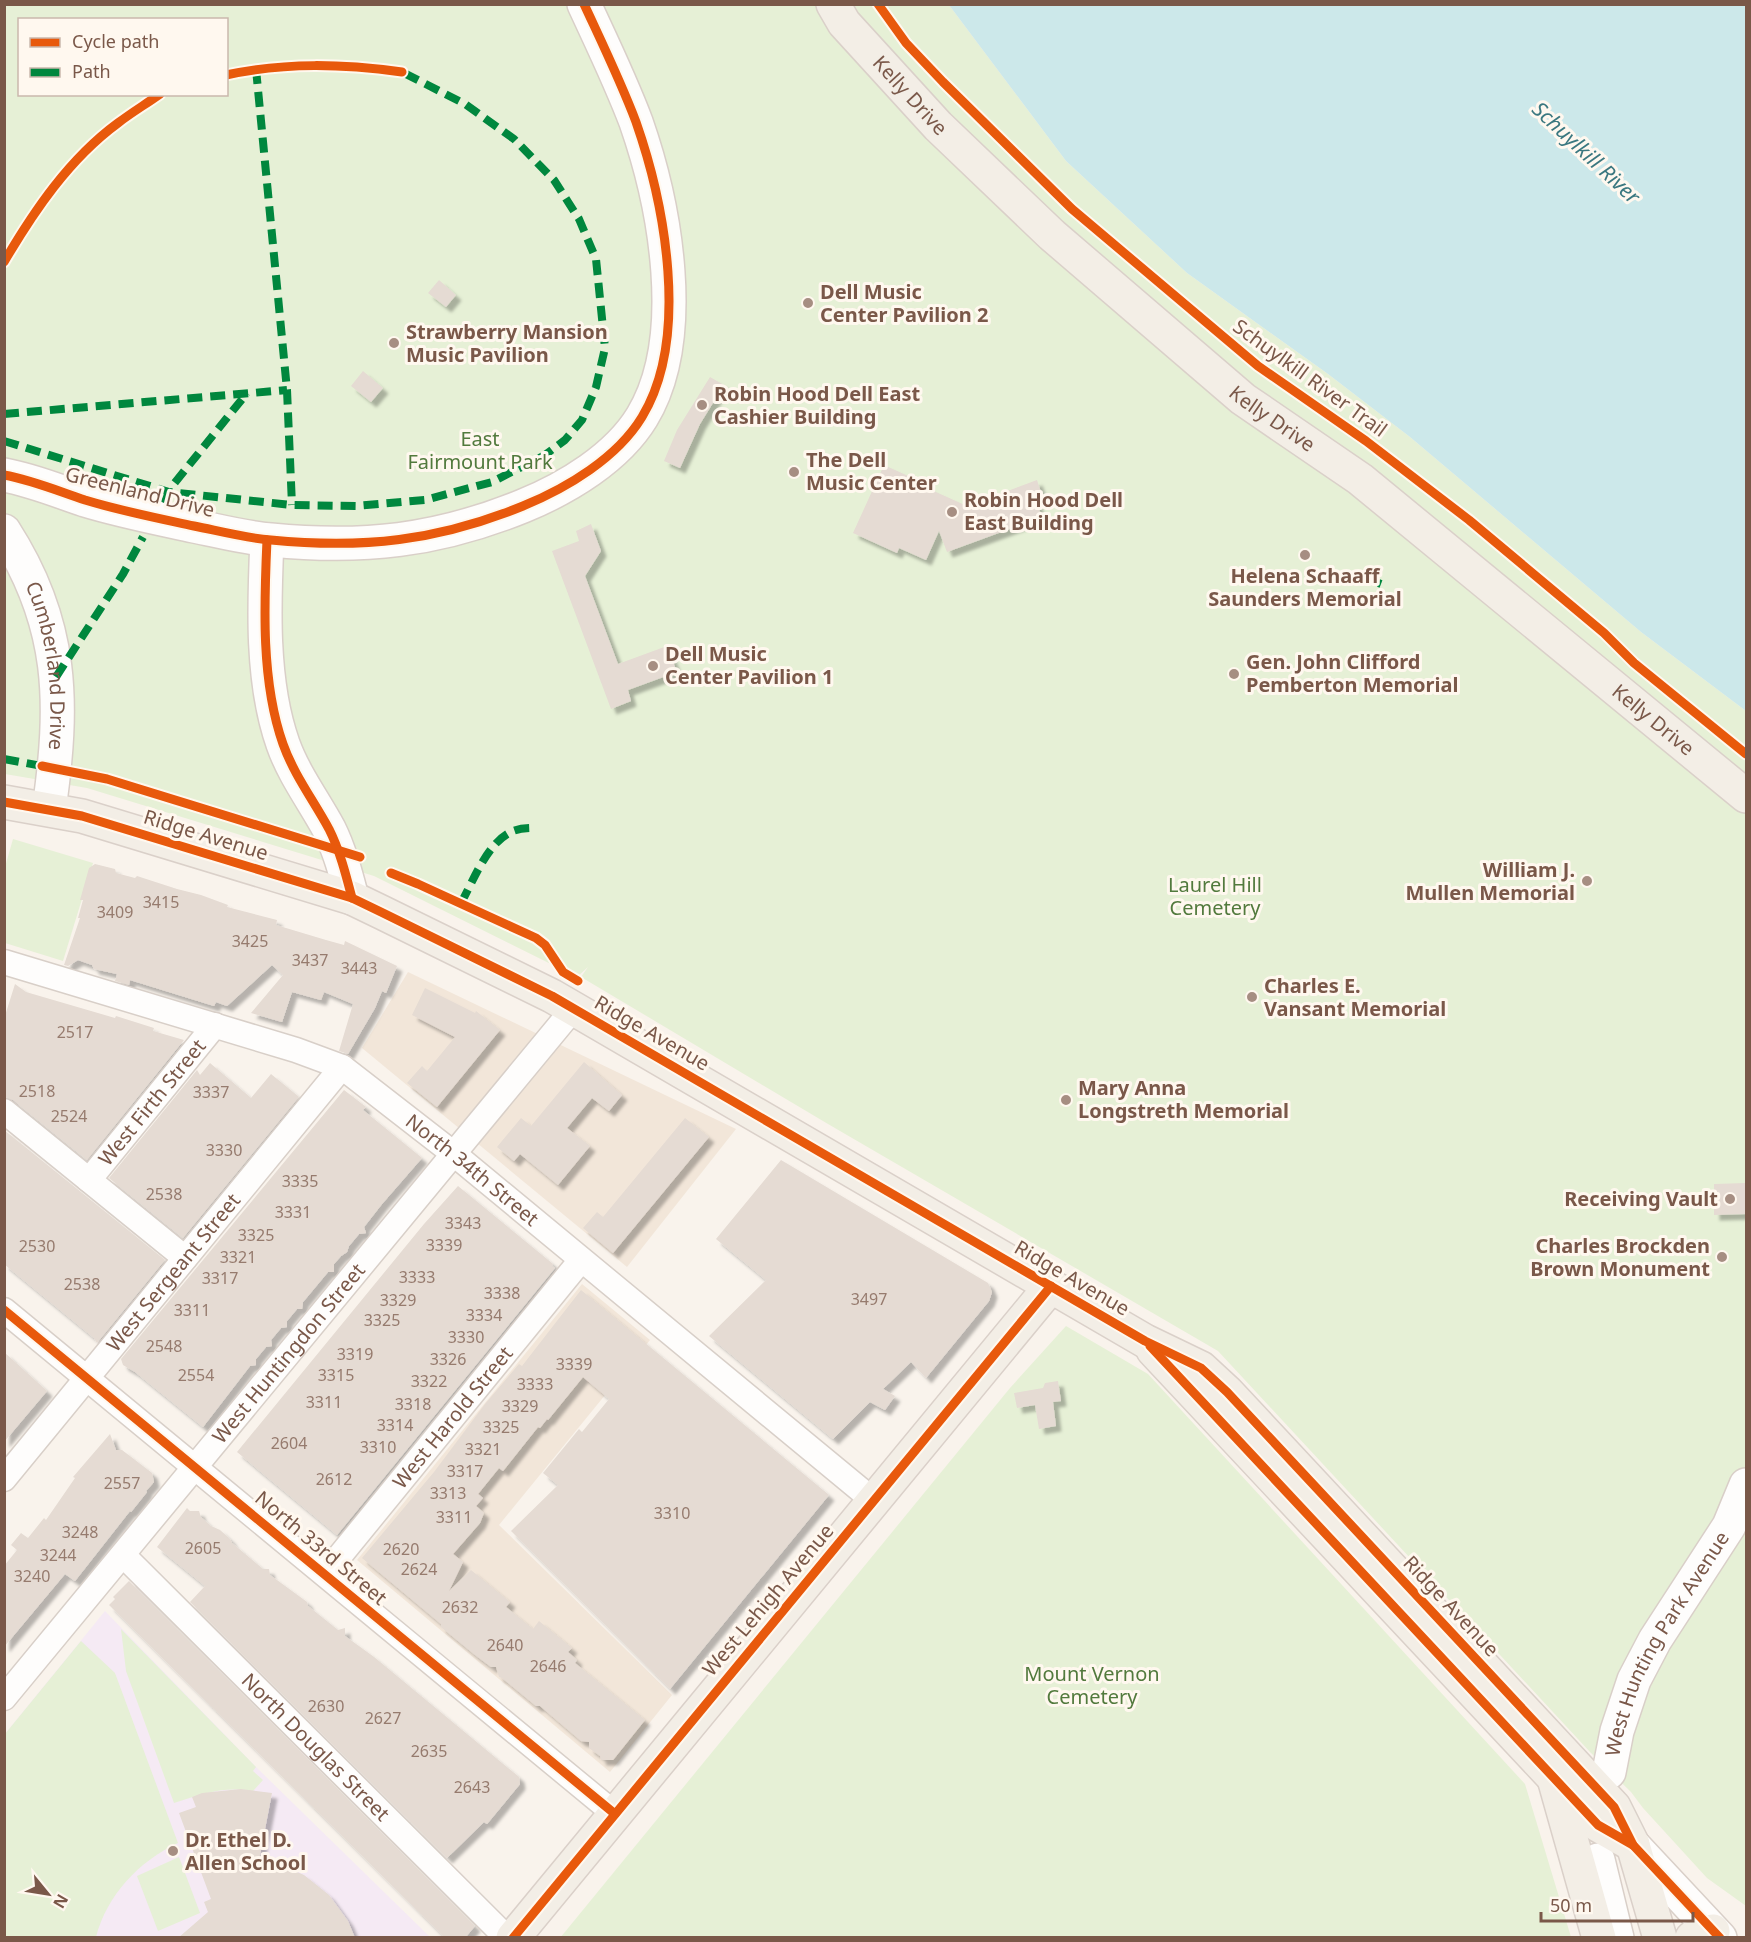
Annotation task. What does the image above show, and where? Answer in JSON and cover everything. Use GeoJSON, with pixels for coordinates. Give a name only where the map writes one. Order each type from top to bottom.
{"type":"FeatureCollection","features":[{"type":"Feature","properties":{"kind":"main road","name":"Greenland Drive"},"geometry":{"type":"LineString","coordinates":[[4,475],[121,510],[267,540],[334,543],[379,542],[419,538],[464,528],[542,498],[566,485],[610,453],[641,419],[656,388],[669,320],[669,284],[654,189],[636,124],[584,4]]}},
{"type":"Feature","properties":{"kind":"main road","name":"Kelly Drive"},"geometry":{"type":"LineString","coordinates":[[833,4],[844,23],[938,126],[1052,235],[1243,399],[1360,478],[1746,796]]}},
{"type":"Feature","properties":{"kind":"main road","name":"Cumberland Drive"},"geometry":{"type":"LineString","coordinates":[[4,531],[19,554],[33,585],[53,651],[58,723],[49,809]]}},
{"type":"Feature","properties":{"kind":"main road"},"geometry":{"type":"LineString","coordinates":[[267,540],[265,590],[267,645],[277,724],[288,757],[330,831],[352,898]]}},
{"type":"Feature","properties":{"kind":"main road","name":"Ridge Avenue"},"geometry":{"type":"LineString","coordinates":[[4,802],[82,816],[352,898],[500,969],[574,1008],[1145,1341],[1201,1368],[1227,1392],[1614,1807],[1633,1845],[1709,1935]]}},
{"type":"Feature","properties":{"kind":"main road","name":"West Lehigh Avenue"},"geometry":{"type":"LineString","coordinates":[[513,1938],[1051,1286]]}},
{"type":"Feature","properties":{"kind":"main road","name":"Ridge Avenue"},"geometry":{"type":"LineString","coordinates":[[1145,1341],[1598,1826],[1633,1845]]}},
{"type":"Feature","properties":{"kind":"main road","name":"West Hunting Park Avenue"},"geometry":{"type":"LineString","coordinates":[[1603,1766],[1604,1728],[1616,1692],[1637,1646],[1718,1519],[1746,1483]]}},
{"type":"Feature","properties":{"kind":"main road"},"geometry":{"type":"LineString","coordinates":[[1554,1778],[1599,1938]]}},
{"type":"Feature","properties":{"kind":"main road"},"geometry":{"type":"LineString","coordinates":[[1633,1845],[1660,1938]]}},
{"type":"Feature","properties":{"kind":"main road"},"geometry":{"type":"LineString","coordinates":[[1617,1938],[1605,1897],[1606,1869],[1631,1938]]}},
{"type":"Feature","properties":{"kind":"street","name":"North 34th Street"},"geometry":{"type":"LineString","coordinates":[[4,962],[215,1025],[342,1067],[454,1154],[874,1502]]}},
{"type":"Feature","properties":{"kind":"street","name":"West Huntingdon Street"},"geometry":{"type":"LineString","coordinates":[[4,1698],[574,1008]]}},
{"type":"Feature","properties":{"kind":"street","name":"West Firth Street"},"geometry":{"type":"LineString","coordinates":[[89,1180],[215,1025]]}},
{"type":"Feature","properties":{"kind":"street","name":"West Sergeant Street"},"geometry":{"type":"LineString","coordinates":[[4,1479],[342,1067]]}},
{"type":"Feature","properties":{"kind":"street"},"geometry":{"type":"LineString","coordinates":[[4,1110],[185,1258]]}},
{"type":"Feature","properties":{"kind":"street","name":"West Harold Street"},"geometry":{"type":"LineString","coordinates":[[325,1574],[581,1260]]}},
{"type":"Feature","properties":{"kind":"street","name":"North 33rd Street"},"geometry":{"type":"LineString","coordinates":[[4,1310],[615,1814]]}},
{"type":"Feature","properties":{"kind":"street","name":"North Douglas Street"},"geometry":{"type":"LineString","coordinates":[[123,1556],[507,1938]]}},
{"type":"Feature","properties":{"kind":"shaded area"},"geometry":{"type":"Polygon","coordinates":[[[408,972],[736,1129],[627,1267],[362,1048],[408,972]]]}},
{"type":"Feature","properties":{"kind":"shaded area"},"geometry":{"type":"Polygon","coordinates":[[[582,1284],[650,1340],[499,1525],[672,1695],[610,1772],[357,1560],[582,1284]]]}},
{"type":"Feature","properties":{"kind":"shaded area","name":"Dr. Ethel D. Allen School"},"geometry":{"type":"Polygon","coordinates":[[[105,1611],[256,1767],[430,1937],[5,1938],[5,1734],[105,1611]]]}},
{"type":"Feature","properties":{"kind":"green space"},"geometry":{"type":"Polygon","coordinates":[[[4,5],[949,5],[1066,161],[1187,273],[1328,374],[1410,437],[1641,632],[1746,711],[1746,1906],[1707,1878],[1631,1792],[1590,1752],[1218,1351],[581,977],[588,967],[577,977],[374,876],[87,788],[5,774],[4,5]]]}},
{"type":"Feature","properties":{"kind":"green space"},"geometry":{"type":"Polygon","coordinates":[[[13,839],[93,863],[63,961],[5,943],[5,867],[13,839]]]}},
{"type":"Feature","properties":{"kind":"green space","name":"Mount Vernon Cemetery"},"geometry":{"type":"Polygon","coordinates":[[[1066,1326],[1148,1374],[1525,1784],[1571,1937],[560,1938],[1010,1388],[1066,1326]]]}},
{"type":"Feature","properties":{"kind":"green space"},"geometry":{"type":"Polygon","coordinates":[[[121,1629],[256,1767],[253,1771],[263,1780],[253,1791],[222,1790],[174,1803],[126,1671],[121,1629]]]}},
{"type":"Feature","properties":{"kind":"green space"},"geometry":{"type":"Polygon","coordinates":[[[81,1641],[115,1673],[178,1843],[150,1859],[127,1881],[108,1907],[96,1937],[5,1937],[5,1734],[81,1641]]]}},
{"type":"Feature","properties":{"kind":"green space"},"geometry":{"type":"Polygon","coordinates":[[[179,1857],[200,1913],[158,1931],[137,1876],[179,1857]]]}},
{"type":"Feature","properties":{"kind":"water","name":"Schuylkill River"},"geometry":{"type":"Polygon","coordinates":[[[949,5],[1746,5],[1746,711],[1641,632],[1410,437],[1328,374],[1187,273],[1066,161],[949,5]]]}},
{"type":"Feature","properties":{"kind":"building"},"geometry":{"type":"Polygon","coordinates":[[[439,280],[456,295],[446,307],[428,293],[439,280]]]}},
{"type":"Feature","properties":{"kind":"building"},"geometry":{"type":"Polygon","coordinates":[[[363,371],[383,388],[371,402],[351,386],[363,371]]]}},
{"type":"Feature","properties":{"kind":"building","name":"Robin Hood Dell East Cashier Building"},"geometry":{"type":"Polygon","coordinates":[[[710,377],[724,385],[700,424],[680,468],[664,461],[677,430],[710,377]]]}},
{"type":"Feature","properties":{"kind":"building","name":"Robin Hood Dell East Building"},"geometry":{"type":"Polygon","coordinates":[[[884,465],[967,506],[1037,480],[1043,498],[1036,501],[1042,517],[947,552],[939,531],[926,560],[899,548],[897,553],[853,533],[884,465]]]}},
{"type":"Feature","properties":{"kind":"building"},"geometry":{"type":"Polygon","coordinates":[[[591,524],[601,551],[585,576],[618,664],[667,646],[677,672],[628,690],[631,701],[611,709],[552,551],[579,541],[576,531],[591,524]]]}},
{"type":"Feature","properties":{"kind":"building"},"geometry":{"type":"Polygon","coordinates":[[[95,864],[115,869],[116,873],[135,878],[137,876],[201,895],[228,905],[227,907],[277,920],[276,925],[344,945],[345,941],[397,966],[386,993],[382,991],[375,1008],[348,1054],[339,1051],[353,1004],[324,992],[321,1000],[292,992],[282,1022],[251,1013],[283,975],[272,965],[227,1006],[216,1002],[214,1006],[130,980],[129,985],[115,981],[117,974],[94,969],[92,965],[78,960],[68,966],[64,965],[80,918],[78,918],[83,900],[80,900],[89,868],[95,864]]]}},
{"type":"Feature","properties":{"kind":"building"},"geometry":{"type":"Polygon","coordinates":[[[15,984],[26,992],[115,1018],[116,1016],[154,1028],[153,1031],[184,1040],[87,1160],[13,1100],[4,1097],[4,1019],[15,984]]]}},
{"type":"Feature","properties":{"kind":"building"},"geometry":{"type":"Polygon","coordinates":[[[425,988],[475,1013],[476,1011],[500,1030],[437,1107],[407,1083],[422,1066],[427,1071],[455,1037],[412,1015],[425,988]]]}},
{"type":"Feature","properties":{"kind":"building"},"geometry":{"type":"Polygon","coordinates":[[[584,1062],[622,1095],[609,1111],[592,1098],[567,1128],[590,1146],[558,1185],[520,1154],[514,1161],[497,1147],[521,1118],[531,1126],[584,1062]]]}},
{"type":"Feature","properties":{"kind":"building"},"geometry":{"type":"Polygon","coordinates":[[[210,1063],[251,1098],[271,1074],[299,1097],[183,1238],[109,1178],[197,1070],[200,1075],[210,1063]]]}},
{"type":"Feature","properties":{"kind":"building"},"geometry":{"type":"Polygon","coordinates":[[[344,1090],[366,1107],[363,1110],[422,1158],[364,1227],[366,1233],[359,1234],[347,1252],[334,1264],[334,1272],[328,1272],[303,1302],[302,1309],[297,1309],[287,1321],[287,1327],[281,1328],[271,1340],[272,1346],[266,1347],[256,1359],[256,1365],[250,1366],[203,1427],[135,1372],[123,1365],[121,1359],[344,1090]]]}},
{"type":"Feature","properties":{"kind":"building"},"geometry":{"type":"Polygon","coordinates":[[[685,1118],[709,1137],[613,1253],[583,1228],[597,1212],[603,1217],[685,1118]]]}},
{"type":"Feature","properties":{"kind":"building"},"geometry":{"type":"Polygon","coordinates":[[[4,1130],[165,1260],[97,1343],[94,1338],[4,1264],[4,1130]]]}},
{"type":"Feature","properties":{"kind":"building"},"geometry":{"type":"Polygon","coordinates":[[[781,1160],[988,1283],[992,1292],[989,1301],[926,1378],[911,1362],[883,1389],[895,1396],[885,1410],[870,1402],[833,1439],[709,1336],[766,1280],[716,1239],[781,1160]]]}},
{"type":"Feature","properties":{"kind":"building","name":"Receiving Vault"},"geometry":{"type":"Polygon","coordinates":[[[1746,1183],[1746,1214],[1714,1215],[1714,1184],[1746,1183]]]}},
{"type":"Feature","properties":{"kind":"building"},"geometry":{"type":"Polygon","coordinates":[[[458,1186],[555,1268],[337,1535],[237,1452],[424,1224],[458,1186]]]}},
{"type":"Feature","properties":{"kind":"building"},"geometry":{"type":"Polygon","coordinates":[[[581,1290],[829,1495],[670,1689],[511,1531],[558,1485],[543,1473],[579,1429],[582,1432],[609,1399],[583,1377],[548,1420],[540,1428],[538,1427],[503,1471],[499,1468],[478,1494],[483,1498],[476,1506],[484,1513],[480,1523],[453,1554],[463,1562],[449,1591],[471,1570],[510,1602],[506,1607],[533,1629],[539,1621],[572,1648],[568,1652],[577,1660],[575,1663],[645,1720],[613,1760],[601,1760],[600,1756],[589,1748],[589,1742],[581,1741],[540,1706],[536,1706],[499,1677],[496,1667],[491,1667],[475,1655],[362,1558],[434,1472],[485,1404],[519,1364],[522,1366],[581,1290]]]}},
{"type":"Feature","properties":{"kind":"building"},"geometry":{"type":"Polygon","coordinates":[[[4,1352],[47,1391],[4,1442],[4,1352]]]}},
{"type":"Feature","properties":{"kind":"building"},"geometry":{"type":"Polygon","coordinates":[[[1058,1381],[1061,1401],[1053,1402],[1056,1426],[1039,1429],[1035,1405],[1017,1408],[1014,1393],[1043,1388],[1045,1383],[1058,1381]]]}},
{"type":"Feature","properties":{"kind":"building"},"geometry":{"type":"Polygon","coordinates":[[[110,1434],[116,1450],[122,1450],[152,1473],[154,1482],[75,1581],[65,1574],[4,1647],[4,1566],[17,1550],[11,1545],[21,1533],[28,1538],[44,1518],[46,1520],[75,1478],[73,1477],[110,1434]]]}},
{"type":"Feature","properties":{"kind":"building"},"geometry":{"type":"Polygon","coordinates":[[[187,1508],[190,1511],[199,1511],[201,1517],[211,1526],[220,1530],[263,1569],[269,1569],[270,1575],[307,1602],[308,1606],[338,1630],[345,1628],[345,1636],[374,1657],[519,1777],[520,1784],[487,1824],[484,1822],[447,1858],[190,1602],[205,1586],[157,1547],[187,1508]]]}},
{"type":"Feature","properties":{"kind":"building"},"geometry":{"type":"Polygon","coordinates":[[[129,1581],[475,1926],[465,1938],[445,1938],[109,1605],[115,1599],[113,1597],[129,1581]]]}},
{"type":"Feature","properties":{"kind":"building"},"geometry":{"type":"Polygon","coordinates":[[[241,1789],[272,1793],[259,1860],[276,1863],[304,1875],[329,1895],[348,1921],[355,1938],[178,1938],[208,1912],[204,1902],[211,1899],[179,1813],[196,1807],[192,1797],[202,1793],[241,1789]]]}},
{"type":"Feature","properties":{"kind":"marked path"},"geometry":{"type":"LineString","coordinates":[[256,69],[287,390],[292,505]]}},
{"type":"Feature","properties":{"kind":"marked path"},"geometry":{"type":"LineString","coordinates":[[4,441],[169,492],[292,505],[356,506],[425,500],[492,482],[545,455],[565,440],[582,420],[596,387],[605,348],[596,259],[579,219],[554,180],[514,139],[465,104],[402,72]]}},
{"type":"Feature","properties":{"kind":"marked path"},"geometry":{"type":"LineString","coordinates":[[4,414],[287,390]]}},
{"type":"Feature","properties":{"kind":"marked path"},"geometry":{"type":"LineString","coordinates":[[164,503],[173,485],[247,393]]}},
{"type":"Feature","properties":{"kind":"marked path"},"geometry":{"type":"LineString","coordinates":[[56,677],[123,574],[143,537]]}},
{"type":"Feature","properties":{"kind":"marked path"},"geometry":{"type":"LineString","coordinates":[[1357,575],[1381,584]]}},
{"type":"Feature","properties":{"kind":"marked path"},"geometry":{"type":"LineString","coordinates":[[4,759],[42,766]]}},
{"type":"Feature","properties":{"kind":"marked path"},"geometry":{"type":"LineString","coordinates":[[461,903],[482,862],[504,836],[513,831],[537,828]]}},
{"type":"Feature","properties":{"kind":"cycle path"},"geometry":{"type":"LineString","coordinates":[[4,475],[112,508],[232,534],[305,543],[337,543],[399,540],[430,535],[491,518],[540,499],[573,481],[605,458],[632,432],[657,385],[665,349],[669,311],[668,271],[656,192],[647,155],[624,92],[584,4]]}},
{"type":"Feature","properties":{"kind":"cycle path","name":"Schuylkill River Trail"},"geometry":{"type":"LineString","coordinates":[[878,4],[906,43],[1072,209],[1258,366],[1366,441],[1469,520],[1604,633],[1634,663],[1746,754]]}},
{"type":"Feature","properties":{"kind":"cycle path"},"geometry":{"type":"LineString","coordinates":[[228,75],[293,66],[358,67],[402,72]]}},
{"type":"Feature","properties":{"kind":"cycle path"},"geometry":{"type":"LineString","coordinates":[[4,262],[40,205],[68,169],[100,137],[157,96]]}},
{"type":"Feature","properties":{"kind":"cycle path"},"geometry":{"type":"LineString","coordinates":[[267,540],[265,591],[267,669],[276,720],[293,766],[333,837],[352,898]]}},
{"type":"Feature","properties":{"kind":"cycle path"},"geometry":{"type":"LineString","coordinates":[[42,766],[107,779],[360,857]]}},
{"type":"Feature","properties":{"kind":"cycle path"},"geometry":{"type":"LineString","coordinates":[[4,802],[82,816],[352,898],[552,996],[1145,1341],[1201,1368],[1227,1392],[1614,1807],[1633,1845],[1720,1938]]}},
{"type":"Feature","properties":{"kind":"cycle path"},"geometry":{"type":"LineString","coordinates":[[391,873],[536,938],[545,945],[563,972],[578,981]]}},
{"type":"Feature","properties":{"kind":"cycle path"},"geometry":{"type":"LineString","coordinates":[[513,1938],[1051,1286]]}},
{"type":"Feature","properties":{"kind":"cycle path"},"geometry":{"type":"LineString","coordinates":[[4,1310],[615,1814]]}},
{"type":"Feature","properties":{"kind":"cycle path"},"geometry":{"type":"LineString","coordinates":[[1150,1346],[1598,1825],[1633,1845]]}},
{"type":"Feature","properties":{"kind":"place","name":"Dell Music Center Pavilion 2"},"geometry":{"type":"Point","coordinates":[808,303]}},
{"type":"Feature","properties":{"kind":"place","name":"Strawberry Mansion Music Pavilion"},"geometry":{"type":"Point","coordinates":[394,343]}},
{"type":"Feature","properties":{"kind":"place","name":"Robin Hood Dell East Cashier Building"},"geometry":{"type":"Point","coordinates":[702,405]}},
{"type":"Feature","properties":{"kind":"place","name":"The Dell Music Center"},"geometry":{"type":"Point","coordinates":[794,472]}},
{"type":"Feature","properties":{"kind":"place","name":"Robin Hood Dell East Building"},"geometry":{"type":"Point","coordinates":[952,512]}},
{"type":"Feature","properties":{"kind":"place","name":"Helena Schaaff Saunders Memorial"},"geometry":{"type":"Point","coordinates":[1305,555]}},
{"type":"Feature","properties":{"kind":"place","name":"Dell Music Center Pavilion 1"},"geometry":{"type":"Point","coordinates":[653,666]}},
{"type":"Feature","properties":{"kind":"place","name":"Gen. John Clifford Pemberton Memorial"},"geometry":{"type":"Point","coordinates":[1234,674]}},
{"type":"Feature","properties":{"kind":"place","name":"William J. Mullen Memorial"},"geometry":{"type":"Point","coordinates":[1587,881]}},
{"type":"Feature","properties":{"kind":"place","name":"Charles E. Vansant Memorial"},"geometry":{"type":"Point","coordinates":[1252,997]}},
{"type":"Feature","properties":{"kind":"place","name":"Mary Anna Longstreth Memorial"},"geometry":{"type":"Point","coordinates":[1066,1100]}},
{"type":"Feature","properties":{"kind":"place","name":"Receiving Vault"},"geometry":{"type":"Point","coordinates":[1730,1199]}},
{"type":"Feature","properties":{"kind":"place","name":"Charles Brockden Brown Monument"},"geometry":{"type":"Point","coordinates":[1722,1257]}},
{"type":"Feature","properties":{"kind":"place","name":"Dr. Ethel D. Allen School"},"geometry":{"type":"Point","coordinates":[173,1851]}},
{"type":"Feature","properties":{"kind":"park label","name":"East Fairmount Park"},"geometry":{"type":"Point","coordinates":[480,450]}},
{"type":"Feature","properties":{"kind":"park label","name":"Laurel Hill Cemetery"},"geometry":{"type":"Point","coordinates":[1215,896]}}]}
